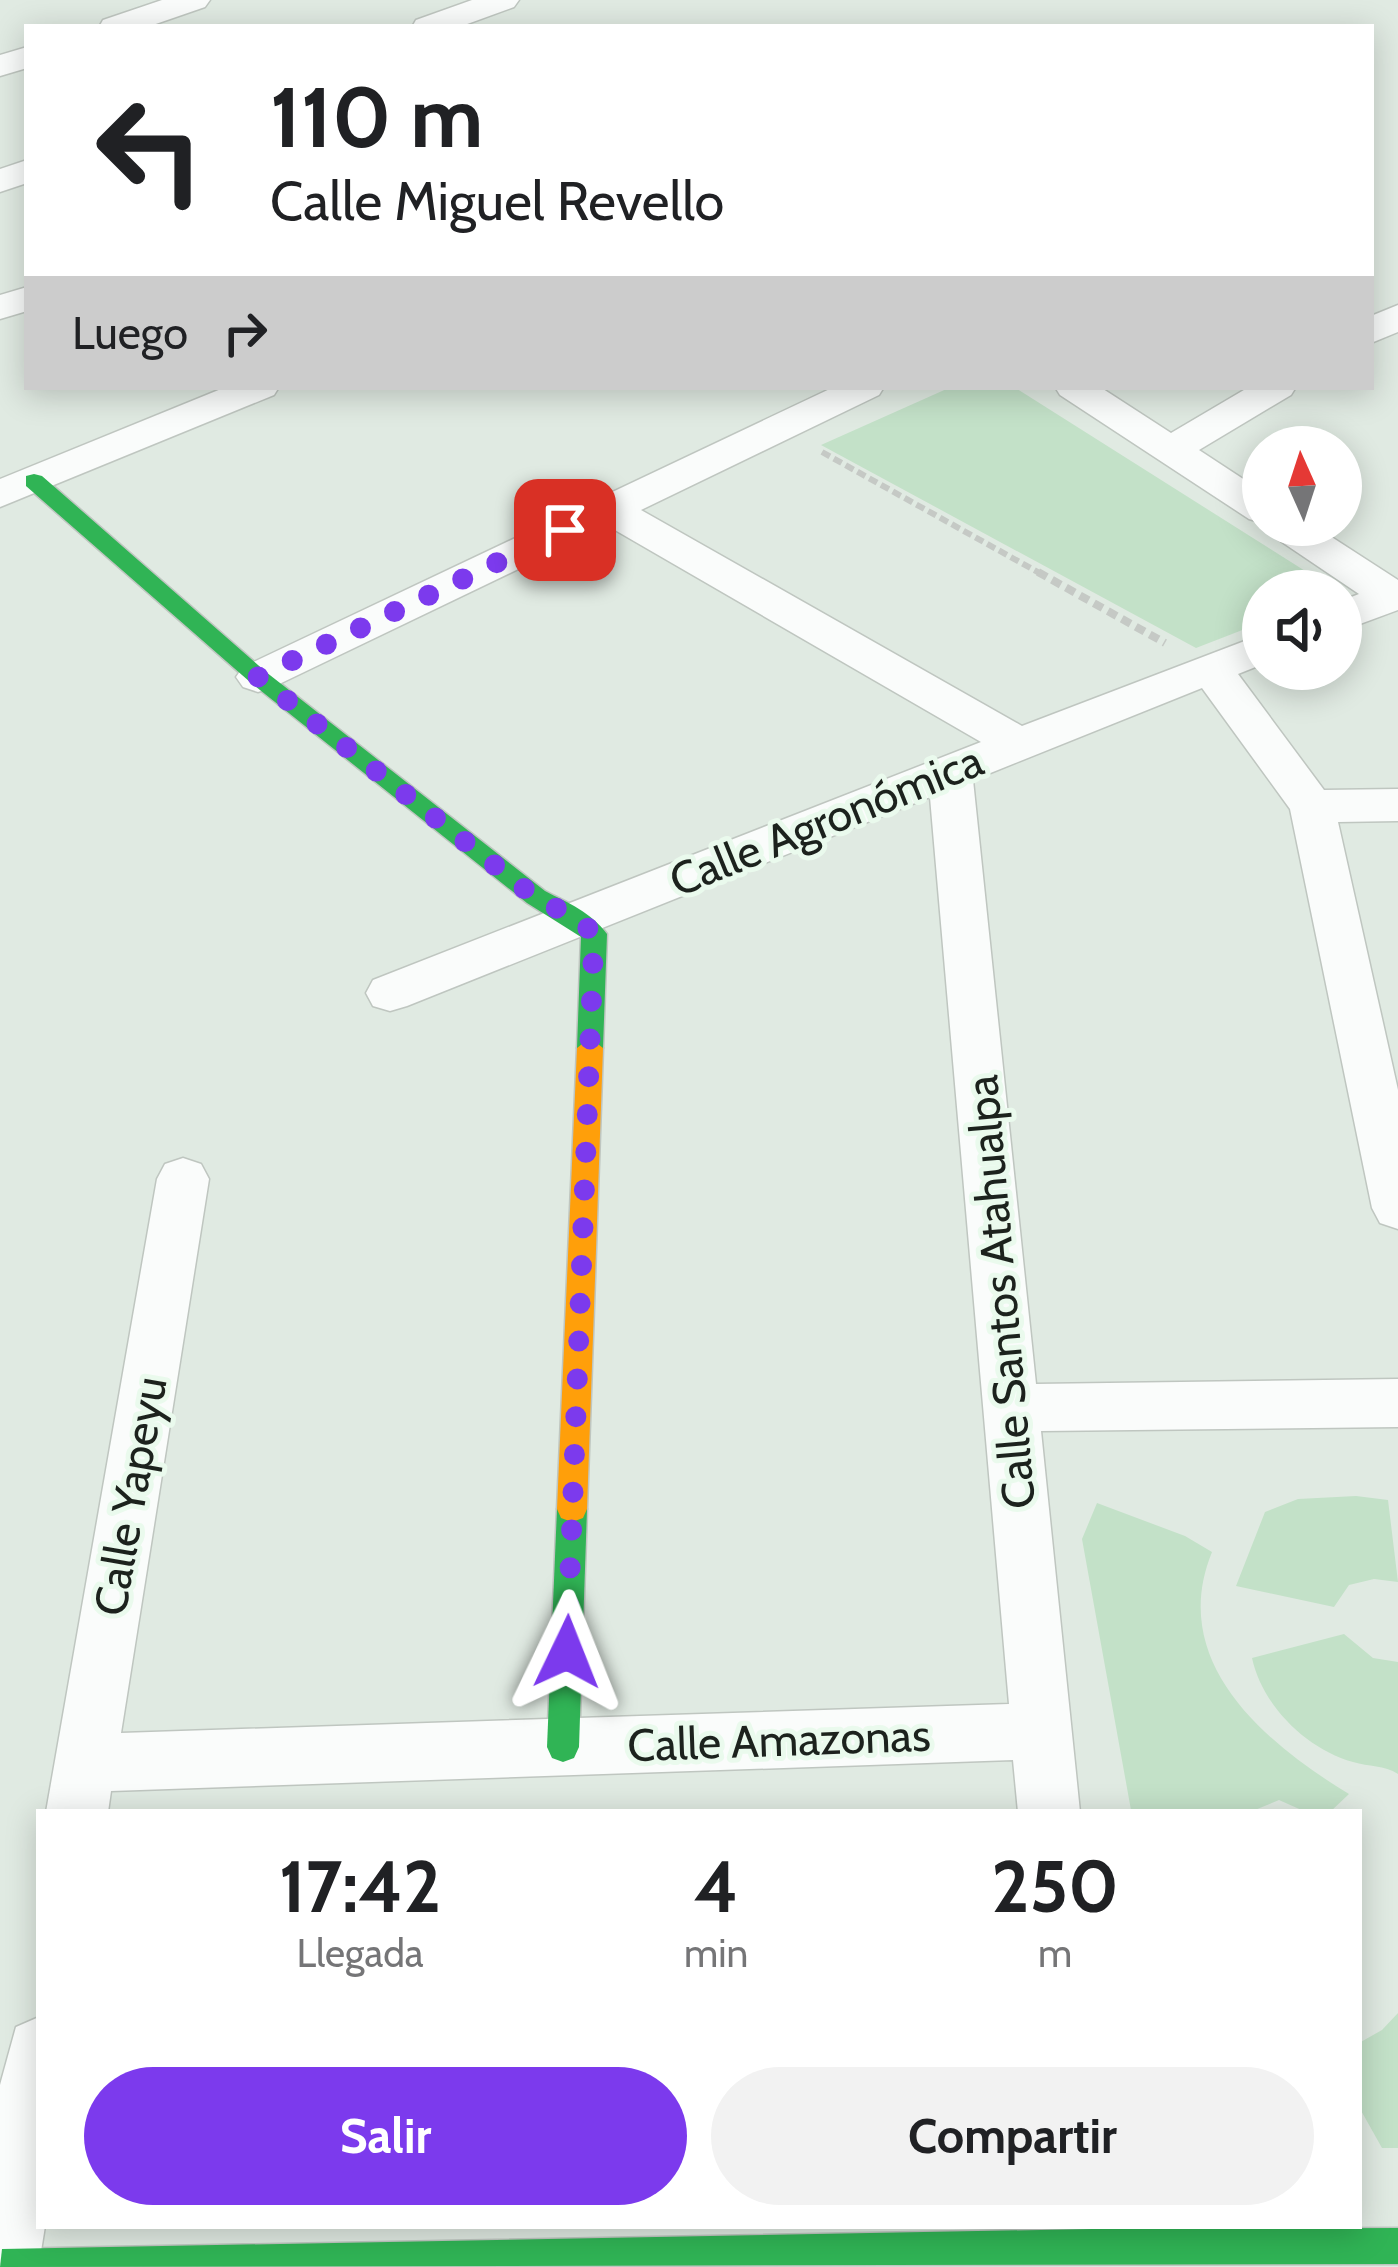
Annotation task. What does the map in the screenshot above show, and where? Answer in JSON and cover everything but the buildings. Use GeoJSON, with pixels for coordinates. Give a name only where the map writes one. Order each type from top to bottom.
{"type":"FeatureCollection","features":[{"type":"Feature","properties":{"kind":"street"},"geometry":{"type":"LineString","coordinates":[[124,24],[194,0]]}},
{"type":"Feature","properties":{"kind":"street"},"geometry":{"type":"LineString","coordinates":[[435,24],[490,2],[515,24]]}},
{"type":"Feature","properties":{"kind":"street"},"geometry":{"type":"LineString","coordinates":[[253,390],[17,488],[536,898],[578,919],[594,934],[563,1747]]}},
{"type":"Feature","properties":{"kind":"street"},"geometry":{"type":"LineString","coordinates":[[258,677],[859,390]]}},
{"type":"Feature","properties":{"kind":"street"},"geometry":{"type":"LineString","coordinates":[[1079,390],[1242,496]]}},
{"type":"Feature","properties":{"kind":"street"},"geometry":{"type":"LineString","coordinates":[[1172,449],[1272,390]]}},
{"type":"Feature","properties":{"kind":"street"},"geometry":{"type":"LineString","coordinates":[[609,509],[1019,744]]}},
{"type":"Feature","properties":{"kind":"street"},"geometry":{"type":"LineString","coordinates":[[1318,546],[1395,596]]}},
{"type":"Feature","properties":{"kind":"street"},"geometry":{"type":"LineString","coordinates":[[1362,609],[1395,596]]}},
{"type":"Feature","properties":{"kind":"street","name":"Calle Agronómica"},"geometry":{"type":"LineString","coordinates":[[390,993],[1242,656]]}},
{"type":"Feature","properties":{"kind":"street"},"geometry":{"type":"LineString","coordinates":[[1211,669],[1312,806],[1384,1075],[1398,1208]]}},
{"type":"Feature","properties":{"kind":"street","name":"Calle Santos Atahualpa"},"geometry":{"type":"LineString","coordinates":[[950,772],[1049,1809]]}},
{"type":"Feature","properties":{"kind":"street"},"geometry":{"type":"LineString","coordinates":[[1312,806],[1398,805]]}},
{"type":"Feature","properties":{"kind":"street","name":"Calle Yapeyu"},"geometry":{"type":"LineString","coordinates":[[81,1787],[183,1179]]}},
{"type":"Feature","properties":{"kind":"street"},"geometry":{"type":"LineString","coordinates":[[1011,1408],[1398,1403]]}},
{"type":"Feature","properties":{"kind":"street","name":"Calle Amazonas"},"geometry":{"type":"LineString","coordinates":[[81,1787],[563,1747],[1041,1731]]}},
{"type":"Feature","properties":{"kind":"street"},"geometry":{"type":"LineString","coordinates":[[36,2068],[3,2266],[1092,2246],[1398,2246]]}},
{"type":"Feature","properties":{"kind":"path"},"geometry":{"type":"LineString","coordinates":[[778,428],[1211,669]]}},
{"type":"Feature","properties":{"kind":"green space"},"geometry":{"type":"Polygon","coordinates":[[[944,390],[1019,390],[1242,531],[1242,546],[1266,546],[1304,570],[1242,570],[1242,630],[1196,648],[821,445],[944,390]]]}},
{"type":"Feature","properties":{"kind":"green space"},"geometry":{"type":"Polygon","coordinates":[[[1356,1496],[1388,1500],[1398,1582],[1374,1579],[1349,1585],[1334,1607],[1236,1586],[1265,1512],[1298,1499],[1356,1496]]]}},
{"type":"Feature","properties":{"kind":"green space"},"geometry":{"type":"Polygon","coordinates":[[[1097,1503],[1185,1536],[1212,1552],[1202,1592],[1203,1629],[1213,1663],[1257,1724],[1349,1794],[1333,1809],[1299,1809],[1279,1800],[1257,1809],[1131,1809],[1082,1539],[1097,1503]]]}},
{"type":"Feature","properties":{"kind":"green space"},"geometry":{"type":"Polygon","coordinates":[[[1344,1634],[1373,1658],[1398,1662],[1398,1774],[1336,1756],[1303,1736],[1276,1708],[1257,1675],[1252,1658],[1344,1634]]]}},
{"type":"Feature","properties":{"kind":"green space"},"geometry":{"type":"Polygon","coordinates":[[[1398,2013],[1398,2148],[1382,2148],[1362,2112],[1362,2041],[1398,2013]]]}},
{"type":"Feature","properties":{"kind":"traffic: fast"},"geometry":{"type":"LineString","coordinates":[[34,481],[258,677],[536,897],[578,919],[594,934],[590,1048]]}},
{"type":"Feature","properties":{"kind":"traffic: fast"},"geometry":{"type":"LineString","coordinates":[[563,1747],[572,1509]]}},
{"type":"Feature","properties":{"kind":"traffic: fast"},"geometry":{"type":"LineString","coordinates":[[2,2267],[1092,2247],[1398,2246]]}},
{"type":"Feature","properties":{"kind":"traffic: slow"},"geometry":{"type":"LineString","coordinates":[[572,1509],[590,1048]]}},
{"type":"Feature","properties":{"kind":"route"},"geometry":{"type":"LineString","coordinates":[[565,530],[258,677],[536,898],[578,919],[594,934],[567,1652]]}}]}
